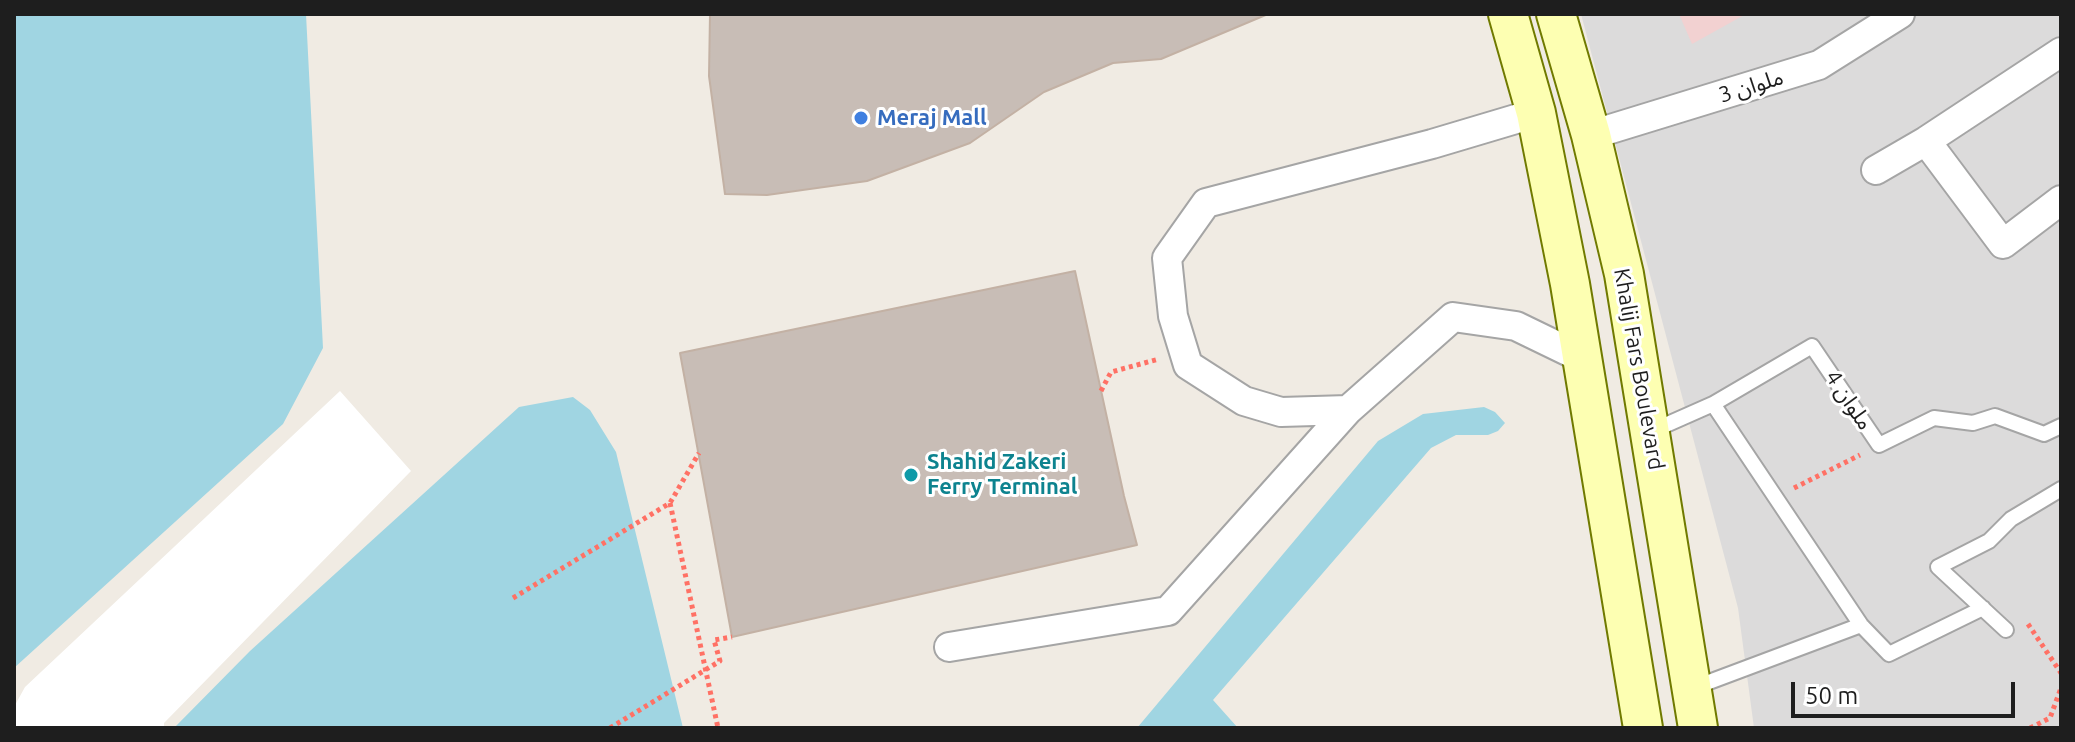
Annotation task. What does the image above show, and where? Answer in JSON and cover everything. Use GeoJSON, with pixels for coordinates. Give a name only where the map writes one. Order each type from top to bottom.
{"type":"FeatureCollection","features":[{"type":"Feature","properties":{"kind":"main road"},"geometry":{"type":"LineString","coordinates":[[1508,14],[1536,113],[1582,358],[1643,728]]}},
{"type":"Feature","properties":{"kind":"main road","name":"Khalij Fars Boulevard"},"geometry":{"type":"LineString","coordinates":[[1556,14],[1591,135],[1624,274],[1698,728]]}},
{"type":"Feature","properties":{"kind":"street","name":"ملوان 3"},"geometry":{"type":"LineString","coordinates":[[1591,135],[1819,65],[1900,14]]}},
{"type":"Feature","properties":{"kind":"street"},"geometry":{"type":"LineString","coordinates":[[1876,170],[1926,141],[2061,52]]}},
{"type":"Feature","properties":{"kind":"street"},"geometry":{"type":"LineString","coordinates":[[1348,410],[1281,412],[1244,401],[1188,365],[1173,316],[1167,258],[1206,203],[1432,144],[1536,113]]}},
{"type":"Feature","properties":{"kind":"street"},"geometry":{"type":"LineString","coordinates":[[1926,141],[2003,244],[2061,200]]}},
{"type":"Feature","properties":{"kind":"street"},"geometry":{"type":"LineString","coordinates":[[949,647],[1168,611],[1348,410],[1453,317],[1516,326],[1582,358]]}},
{"type":"Feature","properties":{"kind":"lane","name":"ملوان 4"},"geometry":{"type":"LineString","coordinates":[[1650,431],[1713,404],[1812,346],[1879,445],[1934,418],[1973,423],[1995,416],[2044,434],[2061,426]]}},
{"type":"Feature","properties":{"kind":"lane"},"geometry":{"type":"LineString","coordinates":[[1713,404],[1861,625],[1889,654],[1983,608]]}},
{"type":"Feature","properties":{"kind":"lane"},"geometry":{"type":"LineString","coordinates":[[2006,630],[1938,567],[1989,541],[2011,519],[2061,489]]}},
{"type":"Feature","properties":{"kind":"lane"},"geometry":{"type":"LineString","coordinates":[[1692,689],[1861,625]]}},
{"type":"Feature","properties":{"kind":"path"},"geometry":{"type":"LineString","coordinates":[[1101,391],[1111,372],[1184,352]]}},
{"type":"Feature","properties":{"kind":"path"},"geometry":{"type":"LineString","coordinates":[[1775,497],[1879,445]]}},
{"type":"Feature","properties":{"kind":"path"},"geometry":{"type":"LineString","coordinates":[[513,598],[670,503],[699,453]]}},
{"type":"Feature","properties":{"kind":"path"},"geometry":{"type":"LineString","coordinates":[[670,503],[718,728]]}},
{"type":"Feature","properties":{"kind":"path"},"geometry":{"type":"LineString","coordinates":[[2006,630],[2026,621],[2061,673]]}},
{"type":"Feature","properties":{"kind":"path"},"geometry":{"type":"LineString","coordinates":[[610,728],[720,661],[714,640],[732,637]]}},
{"type":"Feature","properties":{"kind":"path"},"geometry":{"type":"LineString","coordinates":[[2030,728],[2050,718],[2061,688]]}},
{"type":"Feature","properties":{"kind":"shaded area"},"geometry":{"type":"Polygon","coordinates":[[[1581,14],[2061,14],[2061,728],[1754,728],[1738,608],[1581,14]]]}},
{"type":"Feature","properties":{"kind":"shaded area"},"geometry":{"type":"Polygon","coordinates":[[[1679,14],[1746,14],[1692,44],[1679,14]]]}},
{"type":"Feature","properties":{"kind":"water"},"geometry":{"type":"Polygon","coordinates":[[[14,14],[306,14],[323,348],[283,424],[14,668],[14,14]]]}},
{"type":"Feature","properties":{"kind":"water"},"geometry":{"type":"Polygon","coordinates":[[[573,397],[590,410],[616,452],[683,728],[174,728],[250,651],[519,407],[573,397]]]}},
{"type":"Feature","properties":{"kind":"water"},"geometry":{"type":"Polygon","coordinates":[[[1484,407],[1495,412],[1505,423],[1498,431],[1488,435],[1456,435],[1431,448],[1213,700],[1238,728],[1137,728],[1378,441],[1423,414],[1484,407]]]}},
{"type":"Feature","properties":{"kind":"pier"},"geometry":{"type":"Polygon","coordinates":[[[340,391],[411,471],[164,723],[164,728],[14,728],[14,707],[25,687],[340,391]]]}},
{"type":"Feature","properties":{"kind":"building","name":"Meraj Mall"},"geometry":{"type":"Polygon","coordinates":[[[710,14],[1268,14],[1161,59],[1113,63],[1044,92],[970,143],[867,181],[767,195],[725,194],[709,76],[710,14]]]}},
{"type":"Feature","properties":{"kind":"building","name":"Shahid Zakeri Ferry Terminal"},"geometry":{"type":"Polygon","coordinates":[[[1075,271],[1137,545],[732,637],[680,353],[1075,271]]]}},
{"type":"Feature","properties":{"kind":"place","name":"Meraj Mall"},"geometry":{"type":"Point","coordinates":[861,118]}},
{"type":"Feature","properties":{"kind":"place","name":"Shahid Zakeri Ferry Terminal"},"geometry":{"type":"Point","coordinates":[911,475]}}]}
